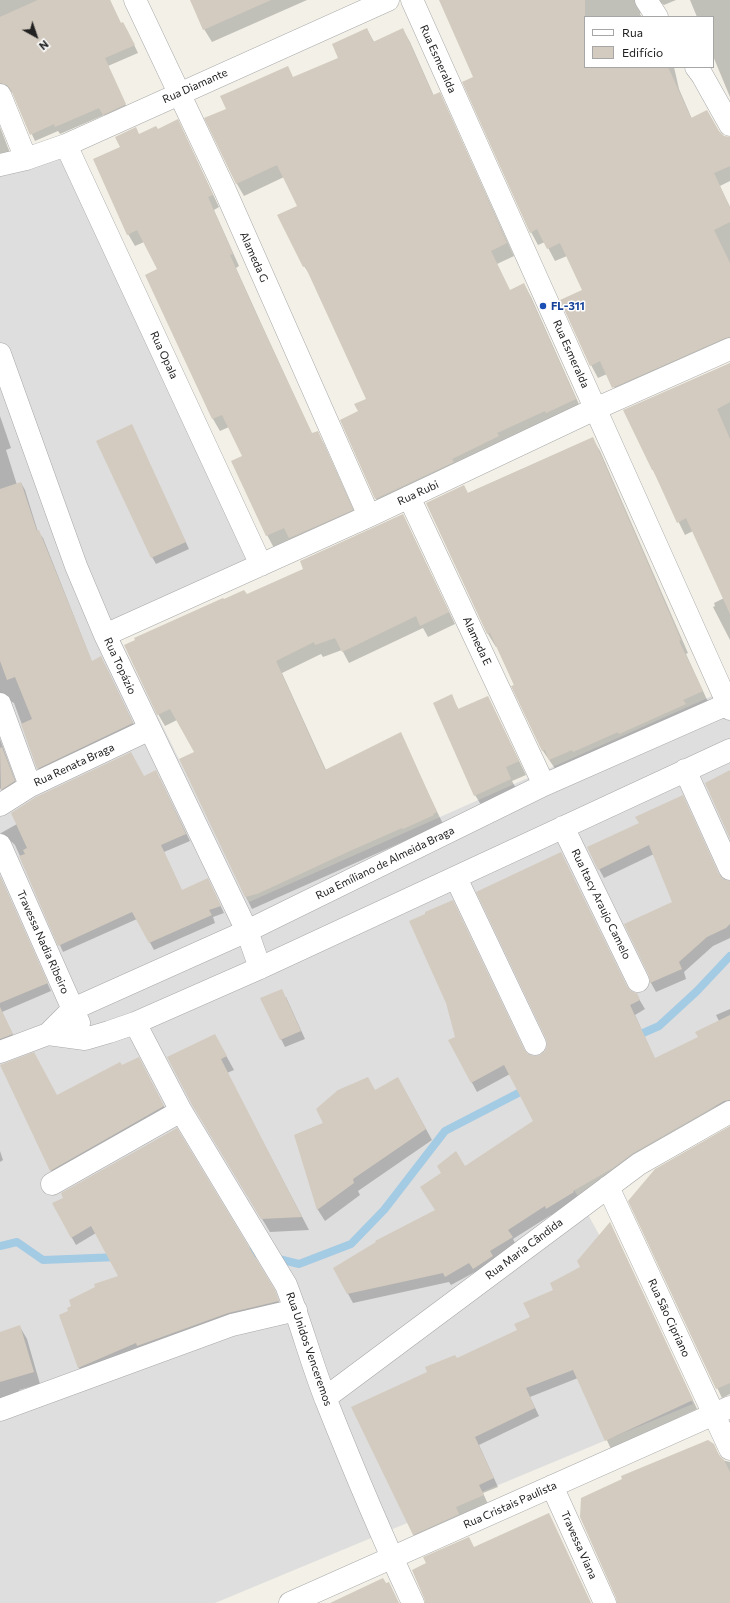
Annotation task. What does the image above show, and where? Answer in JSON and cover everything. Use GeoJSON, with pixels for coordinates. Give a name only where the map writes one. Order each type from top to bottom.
{"type":"FeatureCollection","features":[{"type":"Feature","properties":{"kind":"street","name":"Alameda G"},"geometry":{"type":"LineString","coordinates":[[135,0],[224,188],[369,516]]}},
{"type":"Feature","properties":{"kind":"street","name":"Rua Diamante"},"geometry":{"type":"LineString","coordinates":[[0,165],[66,145],[388,0]]}},
{"type":"Feature","properties":{"kind":"street","name":"Rua Esmeralda"},"geometry":{"type":"LineString","coordinates":[[412,0],[729,705]]}},
{"type":"Feature","properties":{"kind":"street"},"geometry":{"type":"LineString","coordinates":[[646,0],[656,16]]}},
{"type":"Feature","properties":{"kind":"street"},"geometry":{"type":"LineString","coordinates":[[697,68],[730,125]]}},
{"type":"Feature","properties":{"kind":"street"},"geometry":{"type":"LineString","coordinates":[[0,95],[26,158]]}},
{"type":"Feature","properties":{"kind":"street","name":"Rua Opala"},"geometry":{"type":"LineString","coordinates":[[66,145],[261,565]]}},
{"type":"Feature","properties":{"kind":"street","name":"Rua Rubi"},"geometry":{"type":"LineString","coordinates":[[105,635],[369,516],[595,409],[730,349]]}},
{"type":"Feature","properties":{"kind":"street","name":"Rua Topázio"},"geometry":{"type":"LineString","coordinates":[[0,354],[76,566],[105,635],[246,931],[260,968]]}},
{"type":"Feature","properties":{"kind":"street","name":"Alameda E"},"geometry":{"type":"LineString","coordinates":[[409,497],[544,785]]}},
{"type":"Feature","properties":{"kind":"street"},"geometry":{"type":"LineString","coordinates":[[0,704],[30,786]]}},
{"type":"Feature","properties":{"kind":"street","name":"Rua Emíliano de Almeida Braga"},"geometry":{"type":"LineString","coordinates":[[0,1052],[48,1034],[73,1009],[246,931],[544,785],[729,705]]}},
{"type":"Feature","properties":{"kind":"street","name":"Rua Renata Braga"},"geometry":{"type":"LineString","coordinates":[[0,804],[30,786],[150,729]]}},
{"type":"Feature","properties":{"kind":"street","name":"Rua Emíliano de Almeida Braga"},"geometry":{"type":"LineString","coordinates":[[48,1034],[85,1039],[135,1023],[260,968],[730,750]]}},
{"type":"Feature","properties":{"kind":"street"},"geometry":{"type":"LineString","coordinates":[[685,770],[730,869]]}},
{"type":"Feature","properties":{"kind":"street","name":"Rua Itacy Araujo Camelo"},"geometry":{"type":"LineString","coordinates":[[563,827],[638,981]]}},
{"type":"Feature","properties":{"kind":"street","name":"Travessa Nadia Ribeiro"},"geometry":{"type":"LineString","coordinates":[[0,845],[85,1039]]}},
{"type":"Feature","properties":{"kind":"street"},"geometry":{"type":"LineString","coordinates":[[456,878],[535,1044]]}},
{"type":"Feature","properties":{"kind":"street","name":"Rua Unidos Venceremos"},"geometry":{"type":"LineString","coordinates":[[135,1023],[181,1111],[253,1233],[286,1285],[296,1310],[325,1398],[392,1558],[413,1603]]}},
{"type":"Feature","properties":{"kind":"street"},"geometry":{"type":"LineString","coordinates":[[52,1184],[181,1111]]}},
{"type":"Feature","properties":{"kind":"street","name":"Rua Maria Cândida"},"geometry":{"type":"LineString","coordinates":[[325,1398],[639,1164],[730,1112]]}},
{"type":"Feature","properties":{"kind":"street","name":"Rua São Cipriano"},"geometry":{"type":"LineString","coordinates":[[608,1187],[722,1410],[730,1449]]}},
{"type":"Feature","properties":{"kind":"street"},"geometry":{"type":"LineString","coordinates":[[0,1410],[232,1325],[296,1310]]}},
{"type":"Feature","properties":{"kind":"street","name":"Rua Cristais Paulista"},"geometry":{"type":"LineString","coordinates":[[290,1603],[722,1410]]}},
{"type":"Feature","properties":{"kind":"street","name":"Travessa Viana"},"geometry":{"type":"LineString","coordinates":[[552,1486],[605,1603]]}},
{"type":"Feature","properties":{"kind":"shaded area"},"geometry":{"type":"Polygon","coordinates":[[[64,147],[262,568],[119,637],[249,902],[730,688],[730,1101],[561,1166],[693,1404],[215,1603],[0,1603],[0,166],[64,147]]]}},
{"type":"Feature","properties":{"kind":"building"},"geometry":{"type":"Polygon","coordinates":[[[38,0],[110,0],[121,23],[123,22],[135,45],[105,58],[126,104],[103,115],[99,108],[55,127],[54,124],[30,135],[11,90],[7,85],[0,83],[0,17],[38,0]]]}},
{"type":"Feature","properties":{"kind":"building"},"geometry":{"type":"Polygon","coordinates":[[[190,0],[271,0],[203,30],[190,0]]]}},
{"type":"Feature","properties":{"kind":"building"},"geometry":{"type":"Polygon","coordinates":[[[439,0],[585,0],[584,68],[668,68],[691,118],[707,110],[719,131],[724,136],[730,137],[730,166],[714,173],[730,208],[730,222],[714,230],[730,263],[730,337],[612,388],[600,361],[590,366],[560,300],[582,290],[560,243],[547,249],[537,229],[530,233],[462,82],[473,77],[439,0]]]}},
{"type":"Feature","properties":{"kind":"building"},"geometry":{"type":"Polygon","coordinates":[[[367,28],[373,42],[403,28],[433,95],[440,92],[507,243],[491,251],[510,290],[524,283],[576,399],[546,413],[545,411],[497,433],[499,436],[452,459],[454,462],[375,499],[340,420],[358,411],[354,404],[366,399],[305,266],[303,267],[277,215],[297,206],[277,165],[236,184],[204,118],[226,109],[220,96],[288,66],[293,77],[338,58],[332,44],[367,28]]]}},
{"type":"Feature","properties":{"kind":"building"},"geometry":{"type":"Polygon","coordinates":[[[178,119],[213,195],[208,197],[233,254],[230,255],[253,307],[312,433],[318,431],[353,510],[289,538],[284,528],[266,536],[231,461],[242,456],[222,415],[212,419],[145,275],[157,269],[137,230],[127,235],[93,159],[120,147],[115,137],[136,127],[139,134],[156,126],[158,129],[178,119]]]}},
{"type":"Feature","properties":{"kind":"building"},"geometry":{"type":"Polygon","coordinates":[[[730,363],[730,402],[717,409],[730,439],[730,614],[686,518],[677,523],[623,410],[730,363]]]}},
{"type":"Feature","properties":{"kind":"building"},"geometry":{"type":"Polygon","coordinates":[[[132,424],[186,542],[151,558],[96,441],[132,424]]]}},
{"type":"Feature","properties":{"kind":"building"},"geometry":{"type":"Polygon","coordinates":[[[593,437],[681,640],[679,641],[703,691],[683,700],[686,704],[619,734],[618,732],[573,752],[572,750],[549,760],[545,750],[542,751],[511,686],[514,685],[490,633],[487,634],[426,503],[464,485],[468,493],[593,437]]]}},
{"type":"Feature","properties":{"kind":"building"},"geometry":{"type":"Polygon","coordinates":[[[21,482],[37,531],[39,530],[92,661],[101,656],[133,723],[37,769],[21,724],[32,719],[15,677],[7,680],[0,661],[0,489],[21,482]]]}},
{"type":"Feature","properties":{"kind":"building"},"geometry":{"type":"Polygon","coordinates":[[[403,514],[449,612],[420,626],[416,616],[342,652],[335,638],[315,645],[314,642],[276,661],[325,770],[401,732],[437,812],[433,814],[434,815],[352,850],[257,894],[245,897],[179,759],[194,752],[170,709],[157,715],[124,645],[135,640],[134,638],[223,598],[224,599],[244,590],[247,594],[303,569],[300,561],[403,514]]]}},
{"type":"Feature","properties":{"kind":"building"},"geometry":{"type":"Polygon","coordinates":[[[452,694],[458,709],[488,696],[519,761],[506,767],[511,779],[474,796],[433,703],[452,694]]]}},
{"type":"Feature","properties":{"kind":"building"},"geometry":{"type":"Polygon","coordinates":[[[2,747],[15,781],[1,790],[0,748],[2,747]]]}},
{"type":"Feature","properties":{"kind":"building"},"geometry":{"type":"Polygon","coordinates":[[[131,752],[144,776],[156,770],[186,834],[161,845],[182,890],[208,878],[221,906],[209,910],[212,915],[149,943],[132,912],[58,946],[19,856],[25,854],[23,850],[27,848],[11,813],[36,797],[131,752]]]}},
{"type":"Feature","properties":{"kind":"building"},"geometry":{"type":"Polygon","coordinates":[[[730,770],[730,839],[705,783],[730,770]]]}},
{"type":"Feature","properties":{"kind":"building"},"geometry":{"type":"Polygon","coordinates":[[[683,795],[719,874],[723,879],[730,881],[730,924],[726,928],[707,937],[679,962],[682,969],[650,983],[649,976],[624,924],[672,902],[649,845],[598,870],[587,847],[639,823],[635,817],[683,795]]]}},
{"type":"Feature","properties":{"kind":"building"},"geometry":{"type":"Polygon","coordinates":[[[561,852],[627,986],[631,991],[637,993],[640,1000],[630,1005],[655,1058],[698,1037],[695,1032],[730,1015],[730,1100],[724,1101],[633,1153],[613,1168],[573,1191],[574,1192],[546,1209],[545,1206],[508,1230],[513,1237],[490,1251],[493,1256],[473,1269],[469,1263],[445,1277],[443,1273],[347,1294],[333,1268],[376,1242],[375,1241],[435,1210],[420,1187],[441,1173],[437,1166],[456,1151],[465,1166],[533,1121],[504,1065],[471,1083],[448,1040],[455,1037],[446,1003],[409,921],[425,914],[425,912],[453,900],[524,1049],[528,1054],[534,1056],[540,1055],[545,1051],[547,1045],[546,1039],[476,892],[561,852]]]}},
{"type":"Feature","properties":{"kind":"building"},"geometry":{"type":"Polygon","coordinates":[[[0,876],[48,983],[0,1003],[0,876]]]}},
{"type":"Feature","properties":{"kind":"building"},"geometry":{"type":"Polygon","coordinates":[[[282,989],[301,1031],[280,1040],[260,998],[282,989]]]}},
{"type":"Feature","properties":{"kind":"building"},"geometry":{"type":"Polygon","coordinates":[[[0,1007],[13,1034],[0,1039],[0,1007]]]}},
{"type":"Feature","properties":{"kind":"building"},"geometry":{"type":"Polygon","coordinates":[[[215,1034],[227,1056],[221,1059],[302,1217],[261,1219],[192,1105],[167,1057],[215,1034]]]}},
{"type":"Feature","properties":{"kind":"building"},"geometry":{"type":"Polygon","coordinates":[[[34,1052],[57,1095],[120,1062],[122,1065],[139,1057],[164,1106],[50,1171],[0,1065],[34,1052]]]}},
{"type":"Feature","properties":{"kind":"building"},"geometry":{"type":"Polygon","coordinates":[[[368,1077],[375,1090],[398,1077],[426,1129],[353,1179],[354,1183],[317,1210],[294,1135],[323,1123],[316,1109],[338,1090],[368,1077]]]}},
{"type":"Feature","properties":{"kind":"building"},"geometry":{"type":"Polygon","coordinates":[[[730,1126],[730,1383],[716,1389],[628,1201],[655,1169],[730,1126]]]}},
{"type":"Feature","properties":{"kind":"building"},"geometry":{"type":"Polygon","coordinates":[[[177,1128],[275,1290],[279,1301],[228,1313],[137,1346],[136,1343],[78,1368],[59,1315],[68,1311],[67,1308],[71,1306],[69,1300],[95,1287],[94,1284],[118,1276],[91,1226],[71,1238],[52,1203],[63,1198],[61,1193],[177,1128]]]}},
{"type":"Feature","properties":{"kind":"building"},"geometry":{"type":"Polygon","coordinates":[[[610,1222],[693,1400],[605,1441],[573,1370],[526,1388],[535,1408],[475,1437],[494,1478],[479,1485],[484,1495],[456,1507],[459,1514],[413,1535],[351,1407],[427,1372],[425,1367],[455,1355],[457,1358],[517,1330],[514,1324],[530,1317],[523,1303],[553,1290],[550,1283],[580,1267],[577,1261],[610,1222]]]}},
{"type":"Feature","properties":{"kind":"building"},"geometry":{"type":"Polygon","coordinates":[[[20,1325],[34,1372],[0,1382],[0,1332],[20,1325]]]}},
{"type":"Feature","properties":{"kind":"building"},"geometry":{"type":"Polygon","coordinates":[[[708,1440],[714,1444],[730,1472],[730,1603],[617,1603],[580,1517],[581,1498],[622,1479],[621,1476],[708,1440]]]}},
{"type":"Feature","properties":{"kind":"building"},"geometry":{"type":"Polygon","coordinates":[[[549,1513],[591,1603],[425,1603],[412,1570],[426,1563],[423,1557],[469,1537],[474,1547],[549,1513]]]}},
{"type":"Feature","properties":{"kind":"building"},"geometry":{"type":"Polygon","coordinates":[[[383,1578],[386,1583],[389,1582],[399,1603],[330,1603],[383,1578]]]}},
{"type":"Feature","properties":{"kind":"waterway"},"geometry":{"type":"LineString","coordinates":[[634,1037],[659,1026],[697,991],[730,956]]}},
{"type":"Feature","properties":{"kind":"waterway"},"geometry":{"type":"LineString","coordinates":[[242,1250],[299,1264],[351,1244],[384,1210],[445,1131],[528,1088]]}},
{"type":"Feature","properties":{"kind":"waterway"},"geometry":{"type":"LineString","coordinates":[[0,1246],[17,1242],[43,1260],[118,1257]]}},
{"type":"Feature","properties":{"kind":"place","name":"FL-311"},"geometry":{"type":"Point","coordinates":[543,306]}}]}
